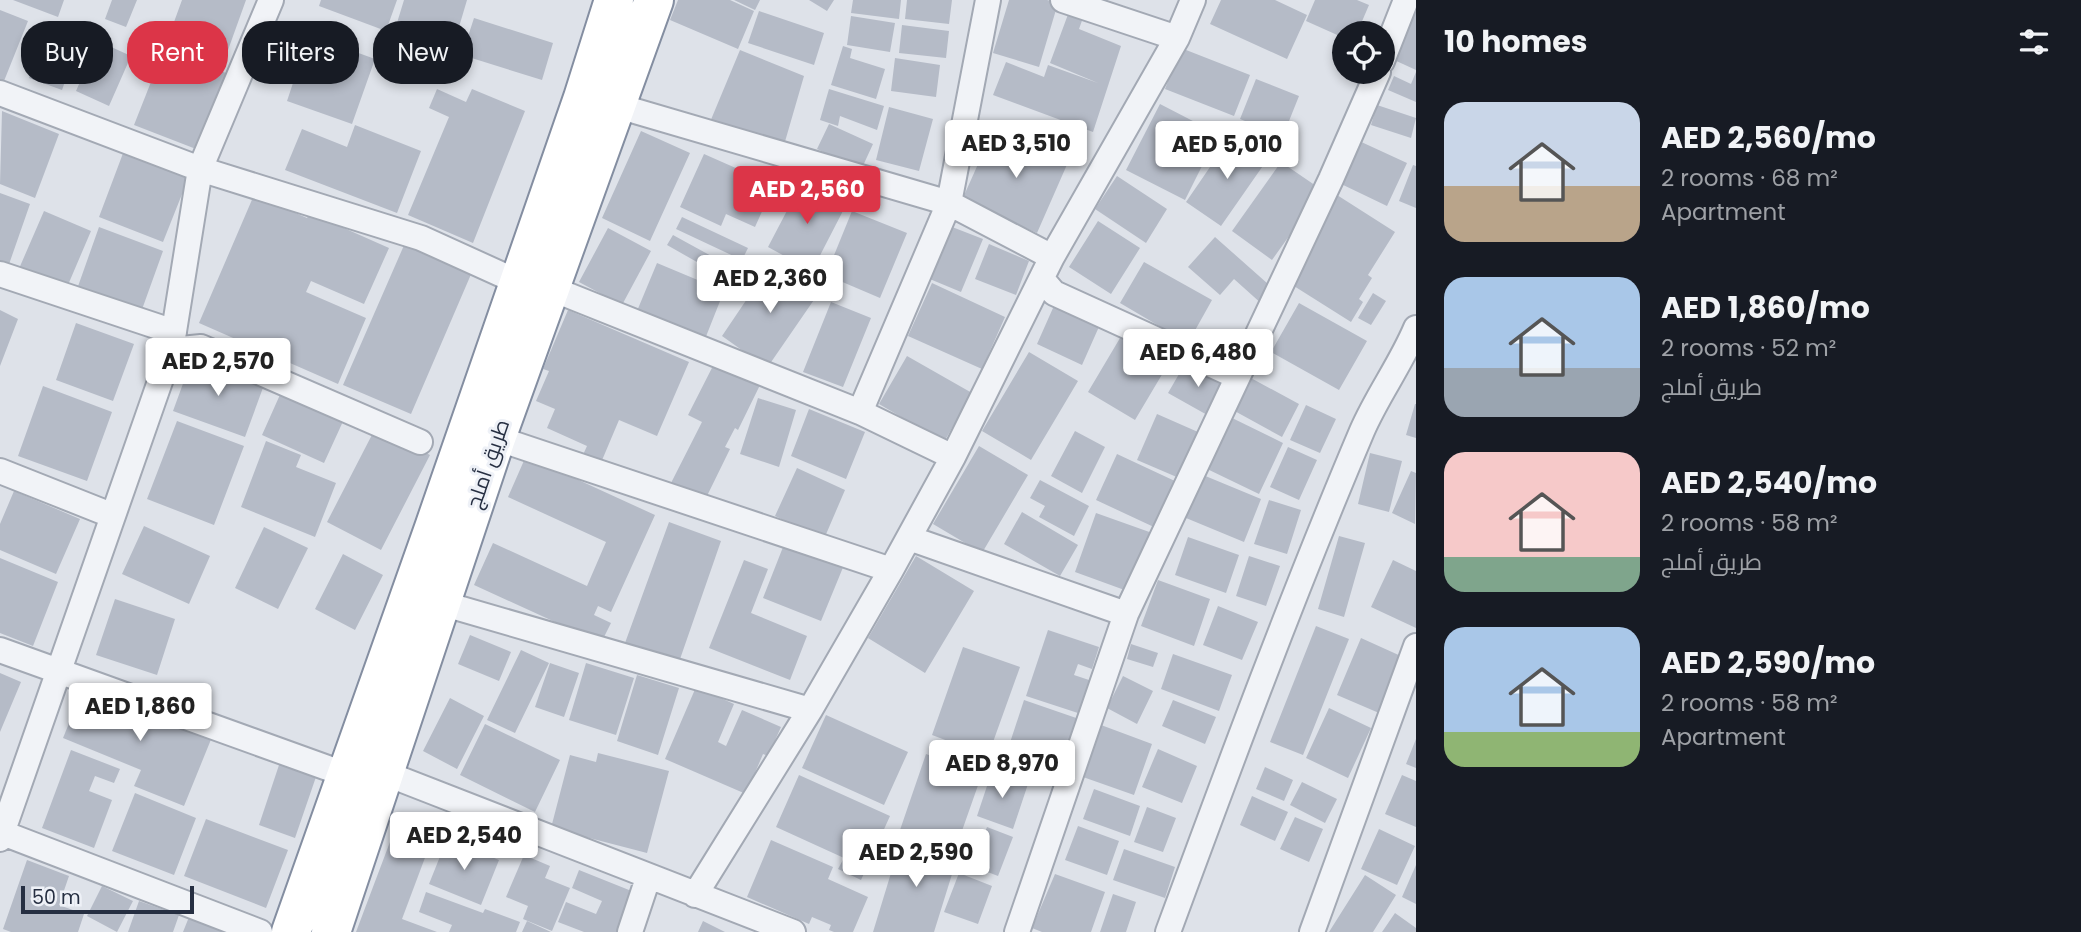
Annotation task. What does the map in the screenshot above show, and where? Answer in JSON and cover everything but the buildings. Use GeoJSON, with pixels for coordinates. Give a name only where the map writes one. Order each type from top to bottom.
{"type":"FeatureCollection","features":[{"type":"Feature","properties":{"kind":"highway","name":"طريق أملج"},"geometry":{"type":"LineString","coordinates":[[291,932],[441,603],[496,438],[583,98],[614,0]]}},
{"type":"Feature","properties":{"kind":"highway","name":"طريق أملج"},"geometry":{"type":"LineString","coordinates":[[331,932],[364,774],[534,285],[618,106],[654,0]]}},
{"type":"Feature","properties":{"kind":"street"},"geometry":{"type":"LineString","coordinates":[[260,932],[1,834],[172,341],[200,169],[271,0]]}},
{"type":"Feature","properties":{"kind":"street"},"geometry":{"type":"LineString","coordinates":[[860,412],[949,203],[988,0]]}},
{"type":"Feature","properties":{"kind":"street"},"geometry":{"type":"LineString","coordinates":[[1063,0],[1177,38]]}},
{"type":"Feature","properties":{"kind":"street"},"geometry":{"type":"LineString","coordinates":[[695,895],[810,710],[909,538],[953,457],[1047,268],[1177,38],[1193,0]]}},
{"type":"Feature","properties":{"kind":"street"},"geometry":{"type":"LineString","coordinates":[[1395,28],[1406,0]]}},
{"type":"Feature","properties":{"kind":"street"},"geometry":{"type":"LineString","coordinates":[[1017,932],[1126,614],[1331,179],[1373,84]]}},
{"type":"Feature","properties":{"kind":"street"},"geometry":{"type":"LineString","coordinates":[[0,93],[200,169],[421,238],[860,412],[953,457]]}},
{"type":"Feature","properties":{"kind":"street"},"geometry":{"type":"LineString","coordinates":[[618,106],[949,203],[1047,268],[1054,293],[1236,376]]}},
{"type":"Feature","properties":{"kind":"street"},"geometry":{"type":"LineString","coordinates":[[0,274],[172,341],[201,347],[421,442]]}},
{"type":"Feature","properties":{"kind":"street"},"geometry":{"type":"LineString","coordinates":[[1168,932],[1288,611],[1364,427],[1406,352],[1416,328]]}},
{"type":"Feature","properties":{"kind":"street"},"geometry":{"type":"LineString","coordinates":[[496,438],[891,570]]}},
{"type":"Feature","properties":{"kind":"street"},"geometry":{"type":"LineString","coordinates":[[0,471],[111,515]]}},
{"type":"Feature","properties":{"kind":"street"},"geometry":{"type":"LineString","coordinates":[[909,538],[1126,614]]}},
{"type":"Feature","properties":{"kind":"street"},"geometry":{"type":"LineString","coordinates":[[441,603],[810,710]]}},
{"type":"Feature","properties":{"kind":"street"},"geometry":{"type":"LineString","coordinates":[[1312,932],[1416,646]]}},
{"type":"Feature","properties":{"kind":"street"},"geometry":{"type":"LineString","coordinates":[[0,650],[364,774],[793,932]]}},
{"type":"Feature","properties":{"kind":"street"},"geometry":{"type":"LineString","coordinates":[[630,932],[649,878]]}}]}
